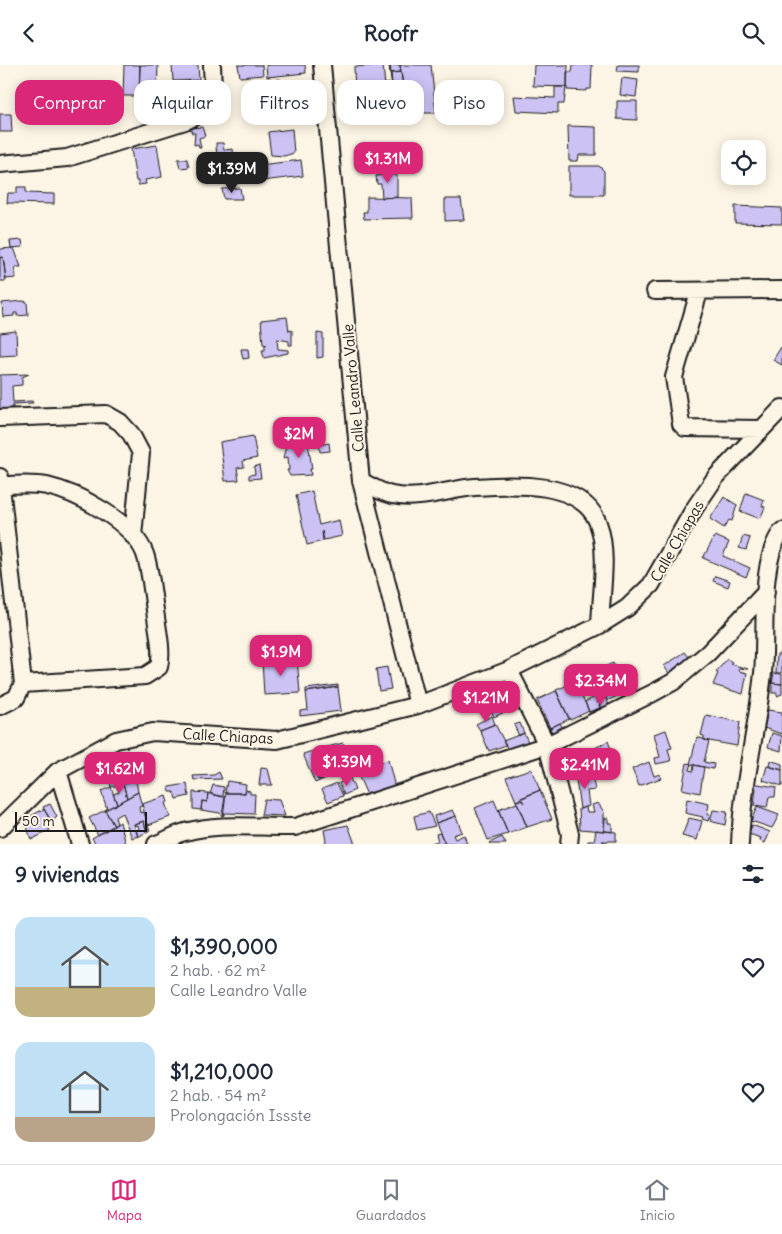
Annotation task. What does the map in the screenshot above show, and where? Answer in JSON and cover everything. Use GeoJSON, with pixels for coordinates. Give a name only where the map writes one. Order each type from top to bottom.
{"type":"FeatureCollection","features":[{"type":"Feature","properties":{"kind":"street"},"geometry":{"type":"LineString","coordinates":[[0,164],[67,157],[188,120],[207,110],[213,88],[212,65]]}},
{"type":"Feature","properties":{"kind":"street","name":"Calle Leandro Valle"},"geometry":{"type":"LineString","coordinates":[[322,65],[361,481],[418,705]]}},
{"type":"Feature","properties":{"kind":"street"},"geometry":{"type":"LineString","coordinates":[[654,291],[782,290]]}},
{"type":"Feature","properties":{"kind":"street"},"geometry":{"type":"LineString","coordinates":[[699,292],[674,377],[681,424],[685,428],[761,429]]}},
{"type":"Feature","properties":{"kind":"street","name":"Calle Chiapas"},"geometry":{"type":"LineString","coordinates":[[0,829],[58,771],[116,741],[153,732],[277,740],[418,705],[509,670],[600,625],[627,608],[651,585],[694,509],[715,478],[782,408]]}},
{"type":"Feature","properties":{"kind":"street"},"geometry":{"type":"LineString","coordinates":[[0,419],[106,414],[120,423],[131,434],[141,453],[133,536]]}},
{"type":"Feature","properties":{"kind":"street"},"geometry":{"type":"LineString","coordinates":[[0,706],[20,691],[145,676],[159,667],[160,652],[150,575],[144,552],[133,536],[116,520],[73,493],[44,486],[0,481],[20,691]]}},
{"type":"Feature","properties":{"kind":"street"},"geometry":{"type":"LineString","coordinates":[[361,481],[392,495],[425,496],[475,487],[530,487],[560,490],[579,498],[592,509],[602,539],[600,625]]}},
{"type":"Feature","properties":{"kind":"street"},"geometry":{"type":"LineString","coordinates":[[740,844],[749,753],[763,674],[767,567],[777,537],[782,531]]}},
{"type":"Feature","properties":{"kind":"street"},"geometry":{"type":"LineString","coordinates":[[156,844],[184,832],[222,826],[257,829],[295,827],[547,745],[673,682],[724,638],[766,592]]}},
{"type":"Feature","properties":{"kind":"street"},"geometry":{"type":"LineString","coordinates":[[509,670],[547,745],[570,834],[570,844]]}},
{"type":"Feature","properties":{"kind":"street"},"geometry":{"type":"LineString","coordinates":[[58,771],[80,844]]}},
{"type":"Feature","properties":{"kind":"building"},"geometry":{"type":"Polygon","coordinates":[[[124,65],[140,65],[140,80],[134,80],[134,96],[124,96],[124,65]]]}},
{"type":"Feature","properties":{"kind":"building"},"geometry":{"type":"Polygon","coordinates":[[[140,65],[158,65],[158,80],[140,80],[140,65]]]}},
{"type":"Feature","properties":{"kind":"building"},"geometry":{"type":"Polygon","coordinates":[[[172,65],[198,65],[199,80],[173,80],[172,65]]]}},
{"type":"Feature","properties":{"kind":"building"},"geometry":{"type":"Polygon","coordinates":[[[238,65],[262,65],[263,75],[240,77],[238,65]]]}},
{"type":"Feature","properties":{"kind":"building"},"geometry":{"type":"Polygon","coordinates":[[[266,65],[305,65],[306,73],[267,77],[266,65]]]}},
{"type":"Feature","properties":{"kind":"building"},"geometry":{"type":"Polygon","coordinates":[[[383,65],[384,80],[354,80],[354,67],[383,65]]]}},
{"type":"Feature","properties":{"kind":"building"},"geometry":{"type":"Polygon","coordinates":[[[390,65],[400,65],[401,72],[391,73],[390,65]]]}},
{"type":"Feature","properties":{"kind":"building"},"geometry":{"type":"Polygon","coordinates":[[[400,65],[431,65],[434,113],[424,113],[424,80],[402,80],[400,65]]]}},
{"type":"Feature","properties":{"kind":"building"},"geometry":{"type":"Polygon","coordinates":[[[534,65],[568,65],[567,87],[533,86],[534,65]]]}},
{"type":"Feature","properties":{"kind":"building"},"geometry":{"type":"Polygon","coordinates":[[[573,65],[592,65],[591,89],[587,89],[587,91],[567,90],[567,72],[572,72],[573,65]]]}},
{"type":"Feature","properties":{"kind":"building"},"geometry":{"type":"Polygon","coordinates":[[[618,65],[639,65],[639,72],[617,71],[618,65]]]}},
{"type":"Feature","properties":{"kind":"building"},"geometry":{"type":"Polygon","coordinates":[[[401,72],[402,80],[392,80],[391,73],[401,72]]]}},
{"type":"Feature","properties":{"kind":"building"},"geometry":{"type":"Polygon","coordinates":[[[622,78],[638,80],[636,97],[620,95],[622,78]]]}},
{"type":"Feature","properties":{"kind":"building"},"geometry":{"type":"Polygon","coordinates":[[[555,87],[566,87],[564,104],[558,104],[558,113],[516,111],[514,96],[555,98],[555,87]]]}},
{"type":"Feature","properties":{"kind":"building"},"geometry":{"type":"Polygon","coordinates":[[[617,101],[637,101],[637,120],[617,119],[617,101]]]}},
{"type":"Feature","properties":{"kind":"building"},"geometry":{"type":"Polygon","coordinates":[[[0,114],[11,114],[12,132],[0,132],[0,114]]]}},
{"type":"Feature","properties":{"kind":"building"},"geometry":{"type":"Polygon","coordinates":[[[568,126],[596,127],[596,155],[579,155],[578,161],[569,161],[568,126]]]}},
{"type":"Feature","properties":{"kind":"building"},"geometry":{"type":"Polygon","coordinates":[[[202,127],[205,136],[199,138],[201,148],[199,148],[198,144],[194,145],[195,133],[192,133],[190,128],[202,127]]]}},
{"type":"Feature","properties":{"kind":"building"},"geometry":{"type":"Polygon","coordinates":[[[292,129],[294,153],[284,156],[271,155],[268,132],[292,129]]]}},
{"type":"Feature","properties":{"kind":"building"},"geometry":{"type":"Polygon","coordinates":[[[216,143],[223,143],[224,150],[233,149],[234,160],[217,162],[216,143]]]}},
{"type":"Feature","properties":{"kind":"building"},"geometry":{"type":"Polygon","coordinates":[[[157,145],[162,177],[145,180],[146,184],[138,185],[131,149],[157,145]]]}},
{"type":"Feature","properties":{"kind":"building"},"geometry":{"type":"Polygon","coordinates":[[[178,159],[187,159],[189,167],[180,168],[178,159]]]}},
{"type":"Feature","properties":{"kind":"building"},"geometry":{"type":"Polygon","coordinates":[[[301,160],[303,176],[262,181],[260,165],[301,160]]]}},
{"type":"Feature","properties":{"kind":"building"},"geometry":{"type":"Polygon","coordinates":[[[569,166],[599,166],[604,171],[604,195],[569,195],[569,166]]]}},
{"type":"Feature","properties":{"kind":"building"},"geometry":{"type":"Polygon","coordinates":[[[382,170],[393,170],[393,175],[397,175],[397,197],[382,198],[381,184],[377,184],[376,176],[382,175],[382,170]]]}},
{"type":"Feature","properties":{"kind":"building"},"geometry":{"type":"Polygon","coordinates":[[[17,187],[26,187],[26,193],[54,194],[54,204],[7,203],[8,193],[17,193],[17,187]]]}},
{"type":"Feature","properties":{"kind":"building"},"geometry":{"type":"Polygon","coordinates":[[[240,188],[242,199],[224,199],[222,189],[240,188]]]}},
{"type":"Feature","properties":{"kind":"building"},"geometry":{"type":"Polygon","coordinates":[[[367,197],[412,198],[413,218],[364,219],[363,212],[367,212],[367,197]]]}},
{"type":"Feature","properties":{"kind":"building"},"geometry":{"type":"Polygon","coordinates":[[[445,199],[461,199],[464,220],[445,221],[445,199]]]}},
{"type":"Feature","properties":{"kind":"building"},"geometry":{"type":"Polygon","coordinates":[[[735,206],[782,208],[782,224],[735,223],[735,206]]]}},
{"type":"Feature","properties":{"kind":"building"},"geometry":{"type":"Polygon","coordinates":[[[22,240],[23,247],[11,248],[10,241],[22,240]]]}},
{"type":"Feature","properties":{"kind":"building"},"geometry":{"type":"Polygon","coordinates":[[[14,248],[21,267],[15,267],[16,278],[6,279],[3,257],[0,258],[0,249],[14,248]]]}},
{"type":"Feature","properties":{"kind":"building"},"geometry":{"type":"Polygon","coordinates":[[[3,257],[6,281],[0,281],[0,258],[3,257]]]}},
{"type":"Feature","properties":{"kind":"building"},"geometry":{"type":"Polygon","coordinates":[[[27,302],[28,315],[17,316],[17,313],[14,313],[14,316],[3,317],[2,303],[27,302]]]}},
{"type":"Feature","properties":{"kind":"building"},"geometry":{"type":"Polygon","coordinates":[[[287,317],[289,331],[292,330],[292,345],[289,345],[289,341],[277,339],[278,349],[288,350],[288,353],[264,358],[262,350],[265,350],[265,345],[267,345],[263,344],[261,320],[287,317]]]}},
{"type":"Feature","properties":{"kind":"building"},"geometry":{"type":"Polygon","coordinates":[[[16,331],[17,355],[0,356],[0,333],[16,331]]]}},
{"type":"Feature","properties":{"kind":"building"},"geometry":{"type":"Polygon","coordinates":[[[317,333],[323,334],[323,357],[317,358],[317,333]]]}},
{"type":"Feature","properties":{"kind":"building"},"geometry":{"type":"Polygon","coordinates":[[[782,348],[782,365],[773,360],[782,348]]]}},
{"type":"Feature","properties":{"kind":"building"},"geometry":{"type":"Polygon","coordinates":[[[241,349],[248,349],[249,358],[243,359],[241,349]]]}},
{"type":"Feature","properties":{"kind":"building"},"geometry":{"type":"Polygon","coordinates":[[[29,374],[22,377],[22,385],[12,386],[13,402],[32,401],[33,403],[13,404],[13,408],[0,409],[0,375],[29,374]]]}},
{"type":"Feature","properties":{"kind":"building"},"geometry":{"type":"Polygon","coordinates":[[[253,436],[257,458],[243,461],[244,467],[237,468],[239,480],[225,481],[220,442],[253,436]]]}},
{"type":"Feature","properties":{"kind":"building"},"geometry":{"type":"Polygon","coordinates":[[[308,442],[312,469],[310,469],[311,475],[290,476],[287,470],[289,470],[288,457],[283,458],[286,446],[308,442]]]}},
{"type":"Feature","properties":{"kind":"building"},"geometry":{"type":"Polygon","coordinates":[[[329,443],[330,451],[320,452],[319,445],[329,443]]]}},
{"type":"Feature","properties":{"kind":"building"},"geometry":{"type":"Polygon","coordinates":[[[259,465],[261,478],[249,479],[249,475],[255,474],[254,467],[259,465]]]}},
{"type":"Feature","properties":{"kind":"building"},"geometry":{"type":"Polygon","coordinates":[[[312,491],[319,525],[339,520],[342,536],[324,540],[322,531],[323,541],[307,545],[296,495],[312,491]]]}},
{"type":"Feature","properties":{"kind":"building"},"geometry":{"type":"Polygon","coordinates":[[[746,493],[764,500],[762,506],[765,507],[761,517],[758,518],[740,511],[746,493]]]}},
{"type":"Feature","properties":{"kind":"building"},"geometry":{"type":"Polygon","coordinates":[[[724,497],[737,505],[732,521],[729,520],[724,528],[710,519],[724,497]]]}},
{"type":"Feature","properties":{"kind":"building"},"geometry":{"type":"Polygon","coordinates":[[[715,536],[729,542],[723,556],[750,568],[746,577],[703,558],[715,536]]]}},
{"type":"Feature","properties":{"kind":"building"},"geometry":{"type":"Polygon","coordinates":[[[743,536],[750,538],[746,550],[739,548],[743,536]]]}},
{"type":"Feature","properties":{"kind":"building"},"geometry":{"type":"Polygon","coordinates":[[[715,576],[730,581],[728,587],[713,581],[715,576]]]}},
{"type":"Feature","properties":{"kind":"building"},"geometry":{"type":"Polygon","coordinates":[[[685,652],[693,662],[672,678],[664,666],[685,652]]]}},
{"type":"Feature","properties":{"kind":"building"},"geometry":{"type":"Polygon","coordinates":[[[777,654],[782,654],[782,673],[776,673],[777,654]]]}},
{"type":"Feature","properties":{"kind":"building"},"geometry":{"type":"Polygon","coordinates":[[[297,658],[300,693],[264,695],[262,660],[297,658]]]}},
{"type":"Feature","properties":{"kind":"building"},"geometry":{"type":"Polygon","coordinates":[[[727,659],[732,662],[731,664],[748,669],[739,668],[739,671],[747,673],[743,694],[713,685],[718,673],[716,672],[727,659]]]}},
{"type":"Feature","properties":{"kind":"building"},"geometry":{"type":"Polygon","coordinates":[[[613,663],[626,692],[607,701],[594,672],[613,663]]]}},
{"type":"Feature","properties":{"kind":"building"},"geometry":{"type":"Polygon","coordinates":[[[387,667],[391,689],[379,691],[376,669],[387,667]]]}},
{"type":"Feature","properties":{"kind":"building"},"geometry":{"type":"Polygon","coordinates":[[[774,673],[782,674],[782,684],[772,683],[774,673]]]}},
{"type":"Feature","properties":{"kind":"building"},"geometry":{"type":"Polygon","coordinates":[[[575,682],[589,711],[570,720],[556,690],[575,682]]]}},
{"type":"Feature","properties":{"kind":"building"},"geometry":{"type":"Polygon","coordinates":[[[772,683],[782,684],[782,694],[777,696],[777,693],[772,693],[772,683]]]}},
{"type":"Feature","properties":{"kind":"building"},"geometry":{"type":"Polygon","coordinates":[[[338,685],[338,687],[306,692],[306,689],[338,685]]]}},
{"type":"Feature","properties":{"kind":"building"},"geometry":{"type":"Polygon","coordinates":[[[338,687],[341,711],[300,716],[300,711],[308,710],[306,692],[338,687]]]}},
{"type":"Feature","properties":{"kind":"building"},"geometry":{"type":"Polygon","coordinates":[[[556,691],[569,719],[550,728],[537,700],[556,691]]]}},
{"type":"Feature","properties":{"kind":"building"},"geometry":{"type":"Polygon","coordinates":[[[604,693],[611,710],[592,717],[589,712],[600,708],[599,705],[601,704],[595,696],[604,693]]]}},
{"type":"Feature","properties":{"kind":"building"},"geometry":{"type":"Polygon","coordinates":[[[595,697],[598,703],[600,702],[600,708],[589,712],[585,702],[595,697]]]}},
{"type":"Feature","properties":{"kind":"building"},"geometry":{"type":"Polygon","coordinates":[[[501,699],[509,710],[494,717],[488,704],[501,699]]]}},
{"type":"Feature","properties":{"kind":"building"},"geometry":{"type":"Polygon","coordinates":[[[768,710],[782,712],[782,734],[764,728],[768,710]]]}},
{"type":"Feature","properties":{"kind":"building"},"geometry":{"type":"Polygon","coordinates":[[[706,715],[740,722],[737,746],[704,740],[704,736],[701,735],[706,715]]]}},
{"type":"Feature","properties":{"kind":"building"},"geometry":{"type":"Polygon","coordinates":[[[492,716],[495,724],[480,730],[476,724],[492,716]]]}},
{"type":"Feature","properties":{"kind":"building"},"geometry":{"type":"Polygon","coordinates":[[[520,723],[524,733],[519,736],[514,725],[520,723]]]}},
{"type":"Feature","properties":{"kind":"building"},"geometry":{"type":"Polygon","coordinates":[[[560,723],[565,732],[554,737],[550,728],[560,723]]]}},
{"type":"Feature","properties":{"kind":"building"},"geometry":{"type":"Polygon","coordinates":[[[495,724],[506,745],[489,751],[480,730],[495,724]]]}},
{"type":"Feature","properties":{"kind":"building"},"geometry":{"type":"Polygon","coordinates":[[[666,730],[672,748],[668,749],[671,761],[656,764],[655,758],[660,757],[654,734],[666,730]]]}},
{"type":"Feature","properties":{"kind":"building"},"geometry":{"type":"Polygon","coordinates":[[[524,733],[529,744],[509,751],[503,741],[524,733]]]}},
{"type":"Feature","properties":{"kind":"building"},"geometry":{"type":"Polygon","coordinates":[[[772,733],[782,736],[781,751],[768,747],[772,733]]]}},
{"type":"Feature","properties":{"kind":"building"},"geometry":{"type":"Polygon","coordinates":[[[697,737],[709,741],[704,762],[714,764],[713,769],[690,764],[697,737]]]}},
{"type":"Feature","properties":{"kind":"building"},"geometry":{"type":"Polygon","coordinates":[[[608,741],[617,765],[611,768],[613,774],[606,778],[595,748],[608,741]]]}},
{"type":"Feature","properties":{"kind":"building"},"geometry":{"type":"Polygon","coordinates":[[[343,743],[353,762],[333,770],[323,748],[343,743]]]}},
{"type":"Feature","properties":{"kind":"building"},"geometry":{"type":"Polygon","coordinates":[[[323,748],[328,759],[321,762],[321,770],[315,773],[318,780],[335,774],[315,783],[303,754],[323,748]]]}},
{"type":"Feature","properties":{"kind":"building"},"geometry":{"type":"Polygon","coordinates":[[[581,754],[584,778],[574,780],[571,759],[581,754]]]}},
{"type":"Feature","properties":{"kind":"building"},"geometry":{"type":"Polygon","coordinates":[[[132,758],[136,780],[111,787],[107,769],[115,766],[114,762],[132,758]]]}},
{"type":"Feature","properties":{"kind":"building"},"geometry":{"type":"Polygon","coordinates":[[[328,759],[334,773],[318,780],[315,773],[321,770],[321,762],[328,759]]]}},
{"type":"Feature","properties":{"kind":"building"},"geometry":{"type":"Polygon","coordinates":[[[388,760],[395,787],[367,795],[356,770],[388,760]]]}},
{"type":"Feature","properties":{"kind":"building"},"geometry":{"type":"Polygon","coordinates":[[[770,760],[782,764],[782,770],[769,766],[770,760]]]}},
{"type":"Feature","properties":{"kind":"building"},"geometry":{"type":"Polygon","coordinates":[[[649,762],[654,776],[660,774],[661,778],[639,786],[632,769],[649,762]]]}},
{"type":"Feature","properties":{"kind":"building"},"geometry":{"type":"Polygon","coordinates":[[[687,763],[691,764],[689,770],[693,771],[694,765],[704,767],[700,793],[682,789],[687,763]]]}},
{"type":"Feature","properties":{"kind":"building"},"geometry":{"type":"Polygon","coordinates":[[[767,766],[782,770],[782,786],[763,780],[767,766]]]}},
{"type":"Feature","properties":{"kind":"building"},"geometry":{"type":"Polygon","coordinates":[[[261,768],[268,769],[272,785],[259,785],[261,768]]]}},
{"type":"Feature","properties":{"kind":"building"},"geometry":{"type":"Polygon","coordinates":[[[531,769],[540,790],[516,801],[506,777],[531,769]]]}},
{"type":"Feature","properties":{"kind":"building"},"geometry":{"type":"Polygon","coordinates":[[[219,772],[222,779],[194,780],[193,776],[214,775],[219,772]]]}},
{"type":"Feature","properties":{"kind":"building"},"geometry":{"type":"Polygon","coordinates":[[[592,776],[595,790],[587,791],[589,806],[580,809],[576,779],[592,776]]]}},
{"type":"Feature","properties":{"kind":"building"},"geometry":{"type":"Polygon","coordinates":[[[350,778],[355,790],[344,795],[339,783],[350,778]]]}},
{"type":"Feature","properties":{"kind":"building"},"geometry":{"type":"Polygon","coordinates":[[[136,780],[138,792],[127,798],[123,783],[136,780]]]}},
{"type":"Feature","properties":{"kind":"building"},"geometry":{"type":"Polygon","coordinates":[[[227,781],[246,784],[245,793],[225,793],[227,781]]]}},
{"type":"Feature","properties":{"kind":"building"},"geometry":{"type":"Polygon","coordinates":[[[123,783],[127,798],[117,804],[113,794],[119,792],[116,785],[123,783]]]}},
{"type":"Feature","properties":{"kind":"building"},"geometry":{"type":"Polygon","coordinates":[[[337,783],[343,796],[328,802],[322,789],[337,783]]]}},
{"type":"Feature","properties":{"kind":"building"},"geometry":{"type":"Polygon","coordinates":[[[752,783],[776,787],[775,797],[769,797],[767,808],[754,806],[756,788],[752,788],[752,783]]]}},
{"type":"Feature","properties":{"kind":"building"},"geometry":{"type":"Polygon","coordinates":[[[187,784],[189,796],[176,799],[174,792],[170,792],[169,787],[187,784]]]}},
{"type":"Feature","properties":{"kind":"building"},"geometry":{"type":"Polygon","coordinates":[[[213,785],[224,787],[223,797],[210,794],[213,785]]]}},
{"type":"Feature","properties":{"kind":"building"},"geometry":{"type":"Polygon","coordinates":[[[111,787],[117,804],[107,809],[101,791],[111,787]]]}},
{"type":"Feature","properties":{"kind":"building"},"geometry":{"type":"Polygon","coordinates":[[[246,790],[250,791],[250,794],[255,794],[254,814],[225,813],[223,816],[226,793],[245,793],[246,790]]]}},
{"type":"Feature","properties":{"kind":"building"},"geometry":{"type":"Polygon","coordinates":[[[540,790],[552,819],[527,827],[516,801],[521,800],[524,803],[521,798],[540,790]]]}},
{"type":"Feature","properties":{"kind":"building"},"geometry":{"type":"Polygon","coordinates":[[[138,792],[142,806],[139,807],[140,813],[144,812],[149,828],[146,829],[144,821],[134,824],[138,836],[132,838],[122,813],[115,817],[117,824],[114,826],[105,810],[138,792]]]}},
{"type":"Feature","properties":{"kind":"building"},"geometry":{"type":"Polygon","coordinates":[[[193,792],[208,793],[207,802],[202,801],[201,810],[193,809],[193,792]]]}},
{"type":"Feature","properties":{"kind":"building"},"geometry":{"type":"Polygon","coordinates":[[[208,793],[225,797],[222,816],[220,813],[201,810],[202,801],[207,802],[208,793]]]}},
{"type":"Feature","properties":{"kind":"building"},"geometry":{"type":"Polygon","coordinates":[[[166,796],[168,802],[165,803],[170,817],[148,825],[142,804],[166,796]]]}},
{"type":"Feature","properties":{"kind":"building"},"geometry":{"type":"Polygon","coordinates":[[[264,799],[279,800],[285,816],[261,815],[264,799]]]}},
{"type":"Feature","properties":{"kind":"building"},"geometry":{"type":"Polygon","coordinates":[[[687,799],[709,804],[707,815],[710,815],[708,821],[702,819],[703,817],[685,813],[687,799]]]}},
{"type":"Feature","properties":{"kind":"building"},"geometry":{"type":"Polygon","coordinates":[[[494,800],[508,834],[488,840],[475,808],[494,800]]]}},
{"type":"Feature","properties":{"kind":"building"},"geometry":{"type":"Polygon","coordinates":[[[517,803],[527,827],[508,834],[498,810],[517,803]]]}},
{"type":"Feature","properties":{"kind":"building"},"geometry":{"type":"Polygon","coordinates":[[[598,803],[604,812],[604,831],[580,829],[579,809],[586,807],[587,812],[594,812],[592,805],[598,803]]]}},
{"type":"Feature","properties":{"kind":"building"},"geometry":{"type":"Polygon","coordinates":[[[50,804],[57,817],[51,822],[43,807],[50,804]]]}},
{"type":"Feature","properties":{"kind":"building"},"geometry":{"type":"Polygon","coordinates":[[[757,807],[779,815],[772,828],[751,821],[757,807]]]}},
{"type":"Feature","properties":{"kind":"building"},"geometry":{"type":"Polygon","coordinates":[[[44,809],[50,819],[46,821],[50,830],[31,840],[25,819],[44,809]]]}},
{"type":"Feature","properties":{"kind":"building"},"geometry":{"type":"Polygon","coordinates":[[[105,810],[114,826],[98,835],[89,818],[105,810]]]}},
{"type":"Feature","properties":{"kind":"building"},"geometry":{"type":"Polygon","coordinates":[[[453,810],[456,816],[436,823],[434,816],[453,810]]]}},
{"type":"Feature","properties":{"kind":"building"},"geometry":{"type":"Polygon","coordinates":[[[713,810],[727,812],[725,825],[710,821],[713,810]]]}},
{"type":"Feature","properties":{"kind":"building"},"geometry":{"type":"Polygon","coordinates":[[[429,812],[435,826],[417,830],[414,816],[429,812]]]}},
{"type":"Feature","properties":{"kind":"building"},"geometry":{"type":"Polygon","coordinates":[[[456,816],[462,832],[453,835],[455,839],[464,835],[467,844],[445,844],[436,823],[456,816]]]}},
{"type":"Feature","properties":{"kind":"building"},"geometry":{"type":"Polygon","coordinates":[[[605,818],[608,818],[608,823],[612,823],[612,832],[604,831],[605,818]]]}},
{"type":"Feature","properties":{"kind":"building"},"geometry":{"type":"Polygon","coordinates":[[[689,818],[702,821],[697,840],[682,836],[689,818]]]}},
{"type":"Feature","properties":{"kind":"building"},"geometry":{"type":"Polygon","coordinates":[[[144,821],[146,829],[149,828],[150,830],[138,837],[136,831],[139,829],[138,825],[135,826],[134,824],[144,821]]]}},
{"type":"Feature","properties":{"kind":"building"},"geometry":{"type":"Polygon","coordinates":[[[120,822],[126,844],[96,844],[92,838],[120,822]]]}},
{"type":"Feature","properties":{"kind":"building"},"geometry":{"type":"Polygon","coordinates":[[[348,825],[355,844],[324,844],[326,841],[324,830],[348,825]]]}},
{"type":"Feature","properties":{"kind":"building"},"geometry":{"type":"Polygon","coordinates":[[[752,825],[770,832],[765,843],[760,841],[761,838],[749,834],[752,825]]]}},
{"type":"Feature","properties":{"kind":"building"},"geometry":{"type":"Polygon","coordinates":[[[596,830],[616,832],[616,841],[602,841],[608,844],[588,844],[588,841],[594,841],[596,830]]]}},
{"type":"Feature","properties":{"kind":"building"},"geometry":{"type":"Polygon","coordinates":[[[440,833],[445,844],[428,844],[438,841],[436,834],[440,833]]]}},
{"type":"Feature","properties":{"kind":"building"},"geometry":{"type":"Polygon","coordinates":[[[502,837],[506,844],[489,843],[502,837]]]}}]}
